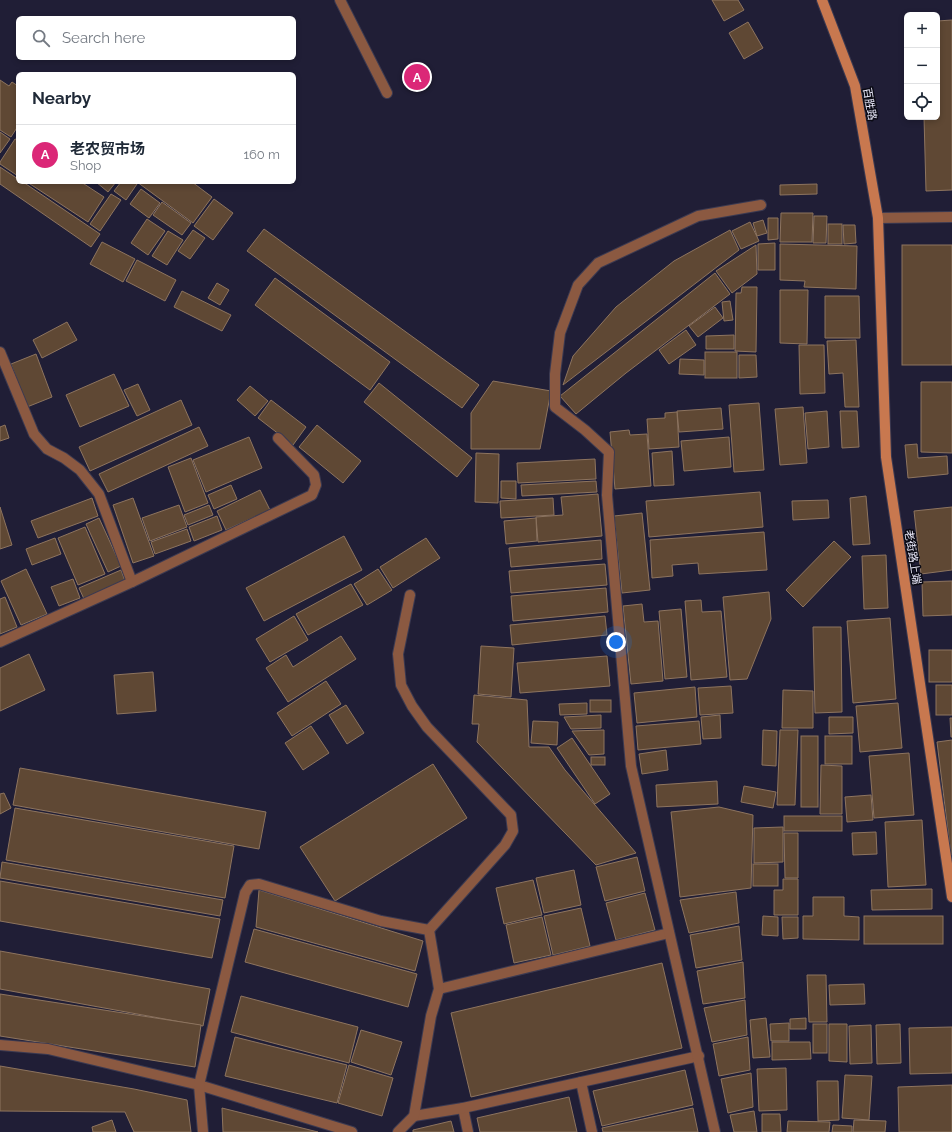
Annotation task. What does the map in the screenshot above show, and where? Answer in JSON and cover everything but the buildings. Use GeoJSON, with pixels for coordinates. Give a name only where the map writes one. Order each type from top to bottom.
{"type":"FeatureCollection","features":[{"type":"Feature","properties":{"kind":"main road","name":"百胜路"},"geometry":{"type":"LineString","coordinates":[[822,0],[855,86],[878,218]]}},
{"type":"Feature","properties":{"kind":"main road","name":"老街路上端"},"geometry":{"type":"LineString","coordinates":[[878,218],[886,457],[952,897]]}},
{"type":"Feature","properties":{"kind":"street"},"geometry":{"type":"LineString","coordinates":[[340,0],[387,93]]}},
{"type":"Feature","properties":{"kind":"street"},"geometry":{"type":"LineString","coordinates":[[715,1132],[699,1056],[631,766],[607,495],[609,452],[585,430],[555,407],[555,374],[560,333],[578,285],[598,263],[698,216],[761,205]]}},
{"type":"Feature","properties":{"kind":"street"},"geometry":{"type":"LineString","coordinates":[[878,218],[952,217]]}},
{"type":"Feature","properties":{"kind":"street"},"geometry":{"type":"LineString","coordinates":[[0,352],[34,434],[47,449],[64,458],[80,470],[99,494],[132,582]]}},
{"type":"Feature","properties":{"kind":"street"},"geometry":{"type":"LineString","coordinates":[[0,642],[132,582],[312,495],[316,485],[314,475],[278,438]]}},
{"type":"Feature","properties":{"kind":"street"},"geometry":{"type":"LineString","coordinates":[[410,595],[398,654],[401,685],[412,706],[427,727],[512,815],[513,831],[505,845],[429,930]]}},
{"type":"Feature","properties":{"kind":"street"},"geometry":{"type":"LineString","coordinates":[[204,1132],[199,1084],[245,893],[250,885],[259,884],[381,921],[429,930]]}},
{"type":"Feature","properties":{"kind":"street"},"geometry":{"type":"LineString","coordinates":[[398,1132],[414,1116],[431,1016],[439,989],[429,930]]}},
{"type":"Feature","properties":{"kind":"street"},"geometry":{"type":"LineString","coordinates":[[439,989],[669,933]]}},
{"type":"Feature","properties":{"kind":"street"},"geometry":{"type":"LineString","coordinates":[[0,1046],[48,1049],[199,1084],[352,1132]]}},
{"type":"Feature","properties":{"kind":"street"},"geometry":{"type":"LineString","coordinates":[[414,1116],[463,1108],[699,1056]]}},
{"type":"Feature","properties":{"kind":"street"},"geometry":{"type":"LineString","coordinates":[[581,1082],[592,1132]]}},
{"type":"Feature","properties":{"kind":"street"},"geometry":{"type":"LineString","coordinates":[[463,1108],[468,1132]]}},
{"type":"Feature","properties":{"kind":"place","name":"老农贸市场"},"geometry":{"type":"Point","coordinates":[417,77]}}]}
